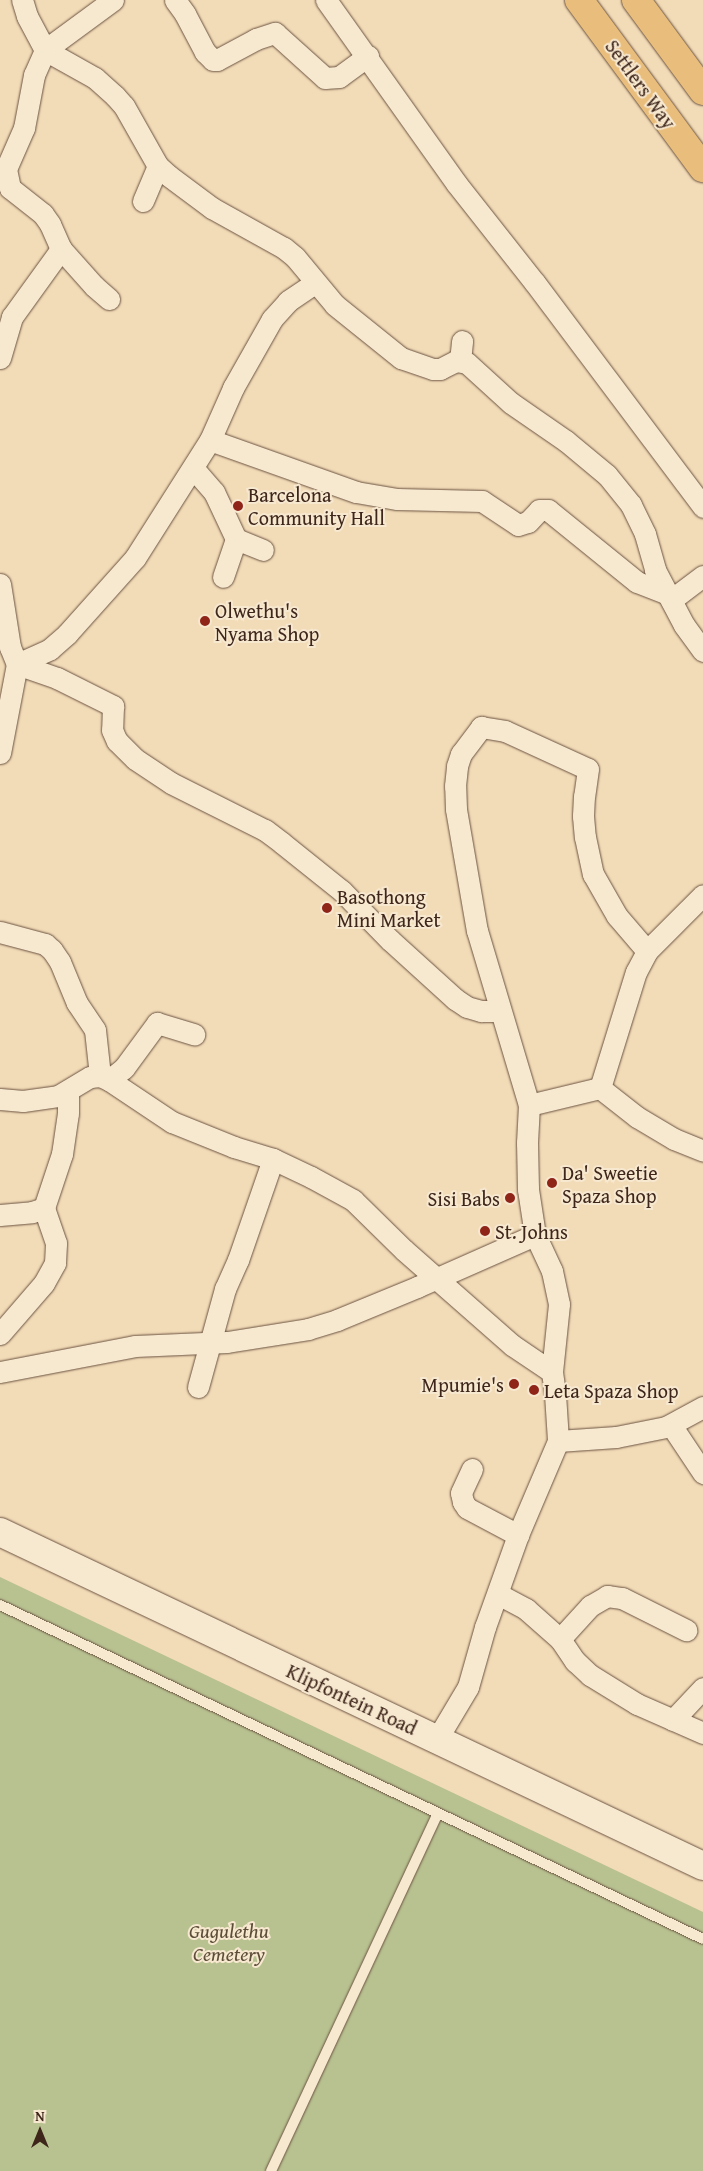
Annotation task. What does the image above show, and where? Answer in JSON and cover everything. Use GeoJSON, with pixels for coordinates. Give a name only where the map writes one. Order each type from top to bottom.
{"type":"FeatureCollection","features":[{"type":"Feature","properties":{"kind":"highway","name":"Settlers Way"},"geometry":{"type":"LineString","coordinates":[[579,0],[703,168]]}},
{"type":"Feature","properties":{"kind":"highway"},"geometry":{"type":"LineString","coordinates":[[636,0],[703,91]]}},
{"type":"Feature","properties":{"kind":"main road","name":"Klipfontein Road"},"geometry":{"type":"LineString","coordinates":[[0,1532],[703,1866]]}},
{"type":"Feature","properties":{"kind":"street"},"geometry":{"type":"LineString","coordinates":[[22,0],[27,16],[45,50],[95,78],[110,90],[124,106],[158,166],[212,208],[284,248],[304,266],[315,283],[335,305],[401,358],[433,369],[440,369],[461,351],[467,363],[511,403],[566,441],[607,476],[620,490],[642,528],[655,570],[692,638],[703,651]]}},
{"type":"Feature","properties":{"kind":"street"},"geometry":{"type":"LineString","coordinates":[[109,299],[94,286],[61,249],[50,224],[43,214],[10,188],[3,168],[24,128],[34,76],[45,50],[113,0]]}},
{"type":"Feature","properties":{"kind":"street"},"geometry":{"type":"LineString","coordinates":[[175,0],[185,14],[205,52],[213,60],[217,60],[256,39],[275,33],[325,78],[339,77],[368,56]]}},
{"type":"Feature","properties":{"kind":"street"},"geometry":{"type":"LineString","coordinates":[[326,0],[368,56],[456,184],[535,283],[703,507]]}},
{"type":"Feature","properties":{"kind":"street"},"geometry":{"type":"LineString","coordinates":[[143,201],[158,166]]}},
{"type":"Feature","properties":{"kind":"street"},"geometry":{"type":"LineString","coordinates":[[0,358],[12,317],[61,249]]}},
{"type":"Feature","properties":{"kind":"street"},"geometry":{"type":"LineString","coordinates":[[9,652],[50,649],[88,612],[135,558],[210,440],[233,388],[272,319],[288,301],[315,283]]}},
{"type":"Feature","properties":{"kind":"street"},"geometry":{"type":"LineString","coordinates":[[210,440],[356,492],[397,499],[482,501],[518,525],[528,522],[539,510],[548,510],[637,582],[669,596]]}},
{"type":"Feature","properties":{"kind":"street"},"geometry":{"type":"LineString","coordinates":[[193,468],[214,492],[236,539],[263,550]]}},
{"type":"Feature","properties":{"kind":"street"},"geometry":{"type":"LineString","coordinates":[[223,577],[236,539]]}},
{"type":"Feature","properties":{"kind":"street"},"geometry":{"type":"LineString","coordinates":[[669,596],[703,576]]}},
{"type":"Feature","properties":{"kind":"street"},"geometry":{"type":"LineString","coordinates":[[0,584],[9,652],[0,753]]}},
{"type":"Feature","properties":{"kind":"street"},"geometry":{"type":"LineString","coordinates":[[9,652],[113,706],[112,730],[117,741],[135,759],[171,783],[270,834],[342,891],[390,940],[455,999],[467,1007],[480,1011],[500,1011]]}},
{"type":"Feature","properties":{"kind":"street"},"geometry":{"type":"LineString","coordinates":[[438,1740],[468,1687],[518,1535],[558,1441],[556,1394],[552,1372],[559,1304],[552,1271],[535,1235],[528,1189],[527,1143],[529,1105],[477,931],[466,873],[455,786],[457,766],[461,754],[481,727],[505,731],[588,770],[583,816],[585,837],[593,874],[622,923],[647,951]]}},
{"type":"Feature","properties":{"kind":"street"},"geometry":{"type":"LineString","coordinates":[[600,1088],[629,989],[647,951],[703,895]]}},
{"type":"Feature","properties":{"kind":"street"},"geometry":{"type":"LineString","coordinates":[[0,932],[45,944],[52,950],[60,962],[77,1003],[95,1030],[105,1078],[172,1122],[234,1147],[272,1159],[311,1176],[353,1200],[404,1250],[512,1345],[552,1372]]}},
{"type":"Feature","properties":{"kind":"street"},"geometry":{"type":"LineString","coordinates":[[0,1099],[32,1100],[58,1096],[86,1079],[105,1078],[124,1068],[157,1023],[194,1034]]}},
{"type":"Feature","properties":{"kind":"street"},"geometry":{"type":"LineString","coordinates":[[529,1105],[600,1088]]}},
{"type":"Feature","properties":{"kind":"street"},"geometry":{"type":"LineString","coordinates":[[600,1088],[637,1117],[674,1138],[703,1150]]}},
{"type":"Feature","properties":{"kind":"street"},"geometry":{"type":"LineString","coordinates":[[0,1334],[44,1283],[55,1263],[56,1243],[44,1208],[62,1154],[68,1113],[68,1091]]}},
{"type":"Feature","properties":{"kind":"street"},"geometry":{"type":"LineString","coordinates":[[198,1387],[225,1290],[238,1260],[272,1159]]}},
{"type":"Feature","properties":{"kind":"street"},"geometry":{"type":"LineString","coordinates":[[0,1216],[32,1212],[44,1208]]}},
{"type":"Feature","properties":{"kind":"street"},"geometry":{"type":"LineString","coordinates":[[0,1372],[135,1346],[210,1344],[308,1329],[337,1320],[535,1235]]}},
{"type":"Feature","properties":{"kind":"street"},"geometry":{"type":"LineString","coordinates":[[558,1441],[616,1437],[671,1425],[703,1407]]}},
{"type":"Feature","properties":{"kind":"street"},"geometry":{"type":"LineString","coordinates":[[671,1425],[703,1474]]}},
{"type":"Feature","properties":{"kind":"street"},"geometry":{"type":"LineString","coordinates":[[472,1469],[461,1493],[467,1508],[518,1535]]}},
{"type":"Feature","properties":{"kind":"street"},"geometry":{"type":"LineString","coordinates":[[498,1594],[526,1609],[560,1639],[575,1661],[590,1675],[637,1704],[703,1733]]}},
{"type":"Feature","properties":{"kind":"street"},"geometry":{"type":"LineString","coordinates":[[560,1639],[599,1599],[615,1596],[686,1630]]}},
{"type":"Feature","properties":{"kind":"street"},"geometry":{"type":"LineString","coordinates":[[673,1720],[703,1688]]}},
{"type":"Feature","properties":{"kind":"lane"},"geometry":{"type":"LineString","coordinates":[[0,1605],[438,1815],[703,1939]]}},
{"type":"Feature","properties":{"kind":"lane"},"geometry":{"type":"LineString","coordinates":[[271,2171],[438,1815]]}},
{"type":"Feature","properties":{"kind":"green space","name":"Gugulethu Cemetery"},"geometry":{"type":"Polygon","coordinates":[[[0,1577],[703,1912],[703,2171],[0,2171],[0,1577]]]}},
{"type":"Feature","properties":{"kind":"place","name":"Barcelona Community Hall"},"geometry":{"type":"Point","coordinates":[238,506]}},
{"type":"Feature","properties":{"kind":"place","name":"Olwethu's Nyama Shop"},"geometry":{"type":"Point","coordinates":[205,621]}},
{"type":"Feature","properties":{"kind":"place","name":"Basothong Mini Market"},"geometry":{"type":"Point","coordinates":[327,908]}},
{"type":"Feature","properties":{"kind":"place","name":"Da' Sweetie Spaza Shop"},"geometry":{"type":"Point","coordinates":[552,1183]}},
{"type":"Feature","properties":{"kind":"place","name":"Sisi Babs"},"geometry":{"type":"Point","coordinates":[510,1198]}},
{"type":"Feature","properties":{"kind":"place","name":"St. Johns"},"geometry":{"type":"Point","coordinates":[485,1231]}},
{"type":"Feature","properties":{"kind":"place","name":"Mpumie's"},"geometry":{"type":"Point","coordinates":[514,1384]}},
{"type":"Feature","properties":{"kind":"place","name":"Leta Spaza Shop"},"geometry":{"type":"Point","coordinates":[534,1390]}}]}
